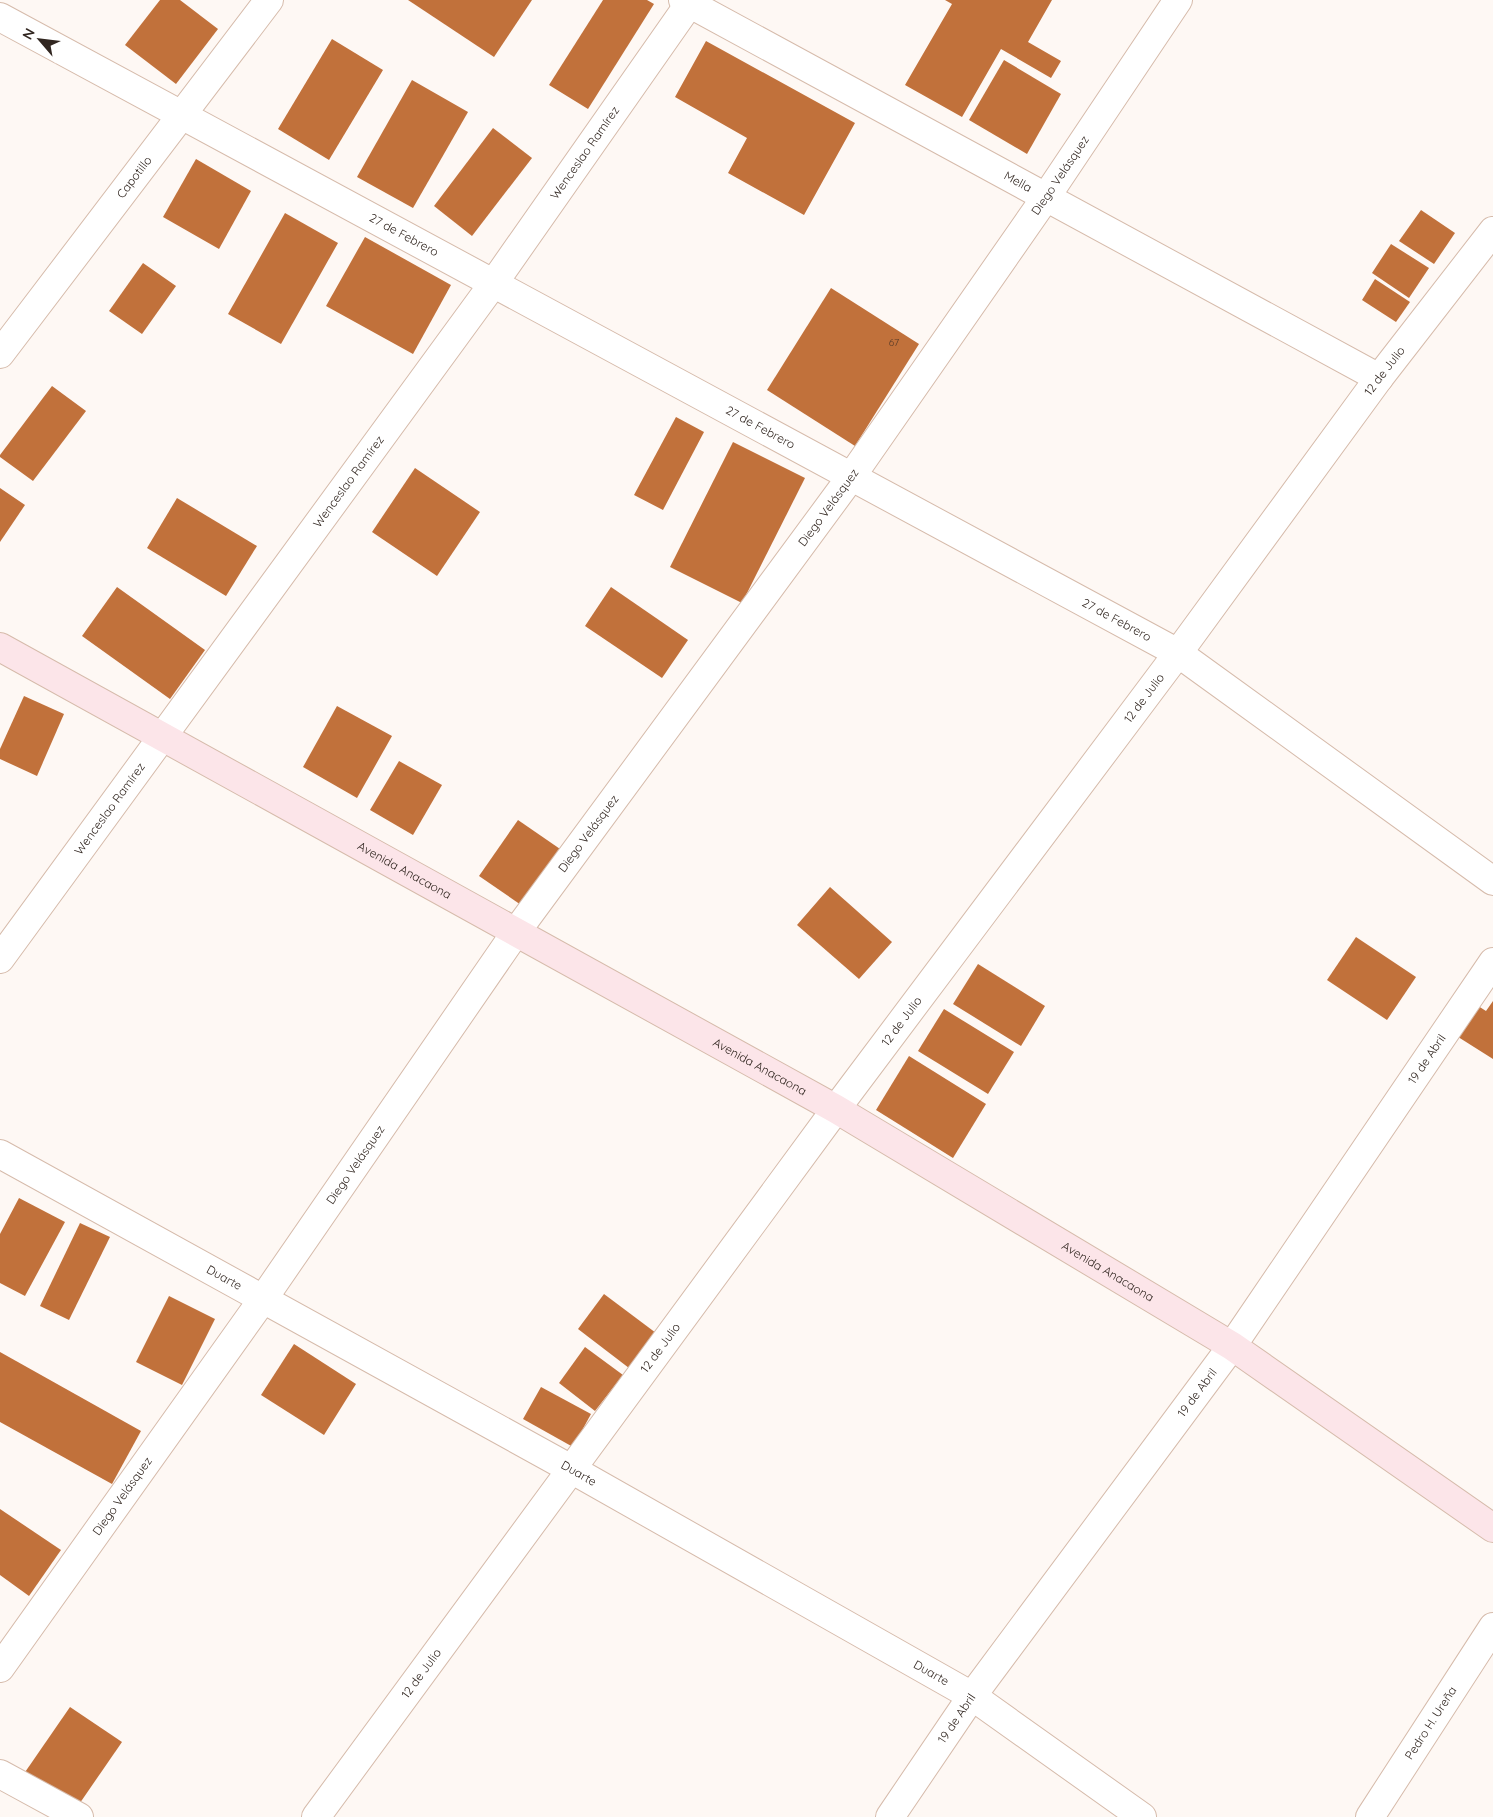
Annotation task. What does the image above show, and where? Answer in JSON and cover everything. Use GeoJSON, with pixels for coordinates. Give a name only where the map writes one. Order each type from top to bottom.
{"type":"FeatureCollection","features":[{"type":"Feature","properties":{"kind":"street","name":"Capotillo"},"geometry":{"type":"LineString","coordinates":[[0,354],[270,0]]}},
{"type":"Feature","properties":{"kind":"street","name":"Diego Velásquez"},"geometry":{"type":"LineString","coordinates":[[0,1668],[263,1299],[516,932],[851,477],[1046,197],[1178,0]]}},
{"type":"Feature","properties":{"kind":"street","name":"Mella"},"geometry":{"type":"LineString","coordinates":[[688,1],[1379,378]]}},
{"type":"Feature","properties":{"kind":"street","name":"Wenceslao Ramírez"},"geometry":{"type":"LineString","coordinates":[[0,959],[494,284],[688,1]]}},
{"type":"Feature","properties":{"kind":"street","name":"27 de Febrero"},"geometry":{"type":"LineString","coordinates":[[0,17],[1178,653],[1493,881]]}},
{"type":"Feature","properties":{"kind":"street","name":"12 de Julio"},"geometry":{"type":"LineString","coordinates":[[316,1817],[836,1109],[1178,653],[1379,378],[1493,231]]}},
{"type":"Feature","properties":{"kind":"street","name":"Avenida Anacaona"},"geometry":{"type":"LineString","coordinates":[[0,648],[836,1109],[1232,1346],[1493,1528]]}},
{"type":"Feature","properties":{"kind":"street","name":"19 de Abril"},"geometry":{"type":"LineString","coordinates":[[890,1817],[972,1696],[1232,1346],[1493,962]]}},
{"type":"Feature","properties":{"kind":"street","name":"Duarte"},"geometry":{"type":"LineString","coordinates":[[0,1154],[571,1469],[972,1696],[1142,1817]]}},
{"type":"Feature","properties":{"kind":"street","name":"Pedro H. Ureña"},"geometry":{"type":"LineString","coordinates":[[1370,1817],[1493,1627]]}},
{"type":"Feature","properties":{"kind":"street"},"geometry":{"type":"LineString","coordinates":[[0,1774],[79,1817]]}},
{"type":"Feature","properties":{"kind":"building"},"geometry":{"type":"Polygon","coordinates":[[[160,0],[180,0],[218,29],[176,84],[125,45],[160,0]]]}},
{"type":"Feature","properties":{"kind":"building"},"geometry":{"type":"Polygon","coordinates":[[[408,0],[532,0],[494,57],[408,0]]]}},
{"type":"Feature","properties":{"kind":"building"},"geometry":{"type":"Polygon","coordinates":[[[603,0],[647,0],[654,4],[588,109],[549,85],[603,0]]]}},
{"type":"Feature","properties":{"kind":"building"},"geometry":{"type":"Polygon","coordinates":[[[945,0],[1052,0],[1028,42],[1061,61],[1051,78],[1001,49],[962,117],[905,85],[952,4],[945,0]]]}},
{"type":"Feature","properties":{"kind":"building"},"geometry":{"type":"Polygon","coordinates":[[[332,39],[383,70],[329,160],[278,129],[332,39]]]}},
{"type":"Feature","properties":{"kind":"building"},"geometry":{"type":"Polygon","coordinates":[[[706,41],[855,123],[804,215],[728,173],[747,138],[675,97],[706,41]]]}},
{"type":"Feature","properties":{"kind":"building"},"geometry":{"type":"Polygon","coordinates":[[[1004,60],[1061,94],[1027,154],[969,120],[1004,60]]]}},
{"type":"Feature","properties":{"kind":"building"},"geometry":{"type":"Polygon","coordinates":[[[412,80],[468,112],[413,208],[357,177],[412,80]]]}},
{"type":"Feature","properties":{"kind":"building"},"geometry":{"type":"Polygon","coordinates":[[[493,128],[532,158],[472,236],[434,206],[493,128]]]}},
{"type":"Feature","properties":{"kind":"building"},"geometry":{"type":"Polygon","coordinates":[[[196,159],[251,191],[219,249],[163,217],[196,159]]]}},
{"type":"Feature","properties":{"kind":"building"},"geometry":{"type":"Polygon","coordinates":[[[1421,210],[1455,233],[1434,264],[1399,241],[1421,210]]]}},
{"type":"Feature","properties":{"kind":"building"},"geometry":{"type":"Polygon","coordinates":[[[285,213],[338,243],[281,344],[228,314],[285,213]]]}},
{"type":"Feature","properties":{"kind":"building"},"geometry":{"type":"Polygon","coordinates":[[[365,237],[451,285],[413,354],[326,306],[365,237]]]}},
{"type":"Feature","properties":{"kind":"building"},"geometry":{"type":"Polygon","coordinates":[[[1391,244],[1429,268],[1409,298],[1372,273],[1391,244]]]}},
{"type":"Feature","properties":{"kind":"building"},"geometry":{"type":"Polygon","coordinates":[[[143,263],[176,286],[142,334],[109,311],[143,263]]]}},
{"type":"Feature","properties":{"kind":"building"},"geometry":{"type":"Polygon","coordinates":[[[1375,279],[1410,302],[1396,322],[1362,300],[1375,279]]]}},
{"type":"Feature","properties":{"kind":"building"},"geometry":{"type":"Polygon","coordinates":[[[831,288],[919,344],[855,446],[767,390],[831,288]]]}},
{"type":"Feature","properties":{"kind":"building"},"geometry":{"type":"Polygon","coordinates":[[[52,386],[86,411],[33,481],[0,457],[0,455],[52,386]]]}},
{"type":"Feature","properties":{"kind":"building"},"geometry":{"type":"Polygon","coordinates":[[[676,417],[704,432],[663,510],[634,495],[676,417]]]}},
{"type":"Feature","properties":{"kind":"building"},"geometry":{"type":"Polygon","coordinates":[[[733,442],[805,478],[742,603],[670,567],[733,442]]]}},
{"type":"Feature","properties":{"kind":"building"},"geometry":{"type":"Polygon","coordinates":[[[415,468],[480,512],[437,576],[372,532],[415,468]]]}},
{"type":"Feature","properties":{"kind":"building"},"geometry":{"type":"Polygon","coordinates":[[[0,488],[25,505],[0,542],[0,488]]]}},
{"type":"Feature","properties":{"kind":"building"},"geometry":{"type":"Polygon","coordinates":[[[177,498],[257,546],[226,596],[147,548],[177,498]]]}},
{"type":"Feature","properties":{"kind":"building"},"geometry":{"type":"Polygon","coordinates":[[[117,587],[205,650],[170,699],[82,636],[117,587]]]}},
{"type":"Feature","properties":{"kind":"building"},"geometry":{"type":"Polygon","coordinates":[[[611,587],[688,640],[662,678],[585,626],[611,587]]]}},
{"type":"Feature","properties":{"kind":"building"},"geometry":{"type":"Polygon","coordinates":[[[24,696],[64,714],[37,776],[0,759],[0,749],[24,696]]]}},
{"type":"Feature","properties":{"kind":"building"},"geometry":{"type":"Polygon","coordinates":[[[337,706],[392,736],[357,798],[303,767],[337,706]]]}},
{"type":"Feature","properties":{"kind":"building"},"geometry":{"type":"Polygon","coordinates":[[[399,761],[442,785],[413,835],[370,810],[399,761]]]}},
{"type":"Feature","properties":{"kind":"building"},"geometry":{"type":"Polygon","coordinates":[[[518,820],[563,851],[524,907],[479,876],[518,820]]]}},
{"type":"Feature","properties":{"kind":"building"},"geometry":{"type":"Polygon","coordinates":[[[830,887],[892,942],[859,979],[797,925],[830,887]]]}},
{"type":"Feature","properties":{"kind":"building"},"geometry":{"type":"Polygon","coordinates":[[[1356,937],[1416,977],[1387,1020],[1327,980],[1356,937]]]}},
{"type":"Feature","properties":{"kind":"building"},"geometry":{"type":"Polygon","coordinates":[[[978,964],[1045,1006],[1021,1046],[953,1004],[978,964]]]}},
{"type":"Feature","properties":{"kind":"building"},"geometry":{"type":"Polygon","coordinates":[[[1493,1001],[1493,1059],[1455,1035],[1475,1004],[1486,1011],[1493,1001]]]}},
{"type":"Feature","properties":{"kind":"building"},"geometry":{"type":"Polygon","coordinates":[[[944,1009],[1014,1052],[988,1094],[918,1051],[944,1009]]]}},
{"type":"Feature","properties":{"kind":"building"},"geometry":{"type":"Polygon","coordinates":[[[909,1056],[986,1104],[953,1158],[876,1110],[909,1056]]]}},
{"type":"Feature","properties":{"kind":"building"},"geometry":{"type":"Polygon","coordinates":[[[19,1198],[65,1222],[25,1296],[0,1283],[0,1234],[19,1198]]]}},
{"type":"Feature","properties":{"kind":"building"},"geometry":{"type":"Polygon","coordinates":[[[80,1223],[110,1237],[69,1320],[40,1306],[80,1223]]]}},
{"type":"Feature","properties":{"kind":"building"},"geometry":{"type":"Polygon","coordinates":[[[604,1294],[656,1333],[629,1368],[578,1329],[604,1294]]]}},
{"type":"Feature","properties":{"kind":"building"},"geometry":{"type":"Polygon","coordinates":[[[169,1296],[215,1319],[182,1385],[136,1362],[169,1296]]]}},
{"type":"Feature","properties":{"kind":"building"},"geometry":{"type":"Polygon","coordinates":[[[294,1344],[356,1384],[324,1435],[261,1395],[294,1344]]]}},
{"type":"Feature","properties":{"kind":"building"},"geometry":{"type":"Polygon","coordinates":[[[585,1347],[623,1375],[595,1411],[559,1383],[585,1347]]]}},
{"type":"Feature","properties":{"kind":"building"},"geometry":{"type":"Polygon","coordinates":[[[0,1352],[141,1431],[112,1484],[0,1422],[0,1352]]]}},
{"type":"Feature","properties":{"kind":"building"},"geometry":{"type":"Polygon","coordinates":[[[541,1387],[591,1414],[573,1447],[523,1419],[541,1387]]]}},
{"type":"Feature","properties":{"kind":"building"},"geometry":{"type":"Polygon","coordinates":[[[0,1509],[61,1550],[29,1596],[0,1575],[0,1509]]]}},
{"type":"Feature","properties":{"kind":"building"},"geometry":{"type":"Polygon","coordinates":[[[70,1707],[122,1742],[73,1813],[21,1778],[70,1707]]]}}]}
